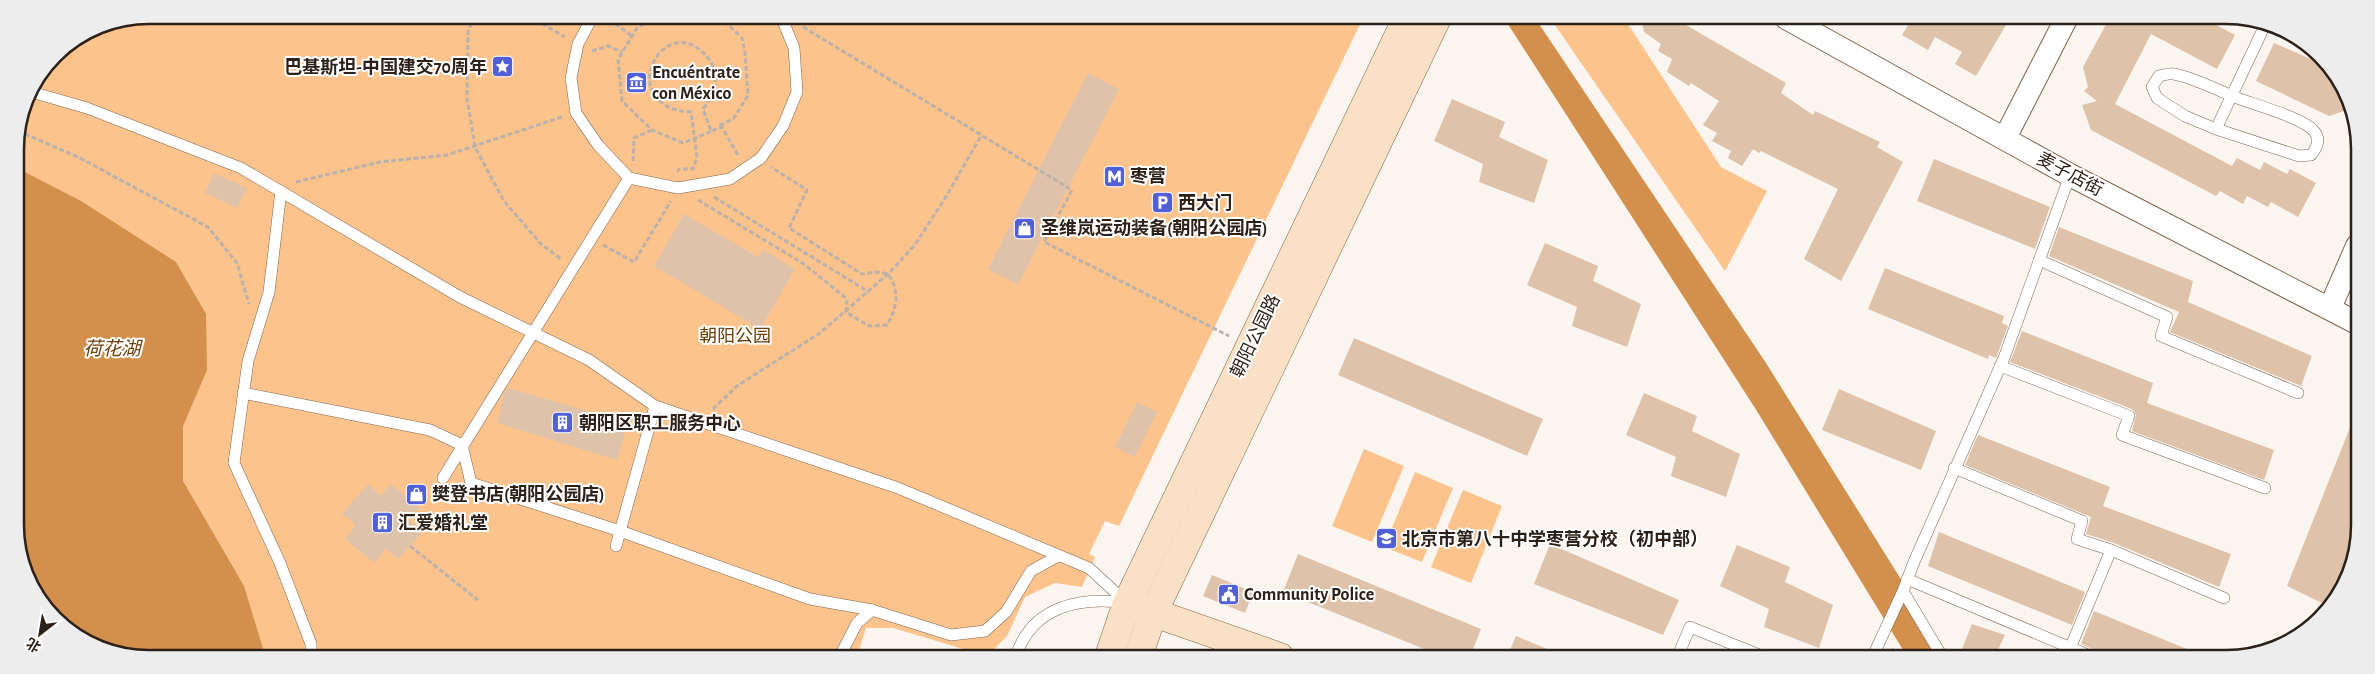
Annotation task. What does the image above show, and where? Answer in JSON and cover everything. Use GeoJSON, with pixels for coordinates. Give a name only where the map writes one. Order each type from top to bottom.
{"type":"FeatureCollection","features":[{"type":"Feature","properties":{"kind":"main road","name":"朝阳公园路"},"geometry":{"type":"LineString","coordinates":[[1111,650],[1127,603],[1404,24]]}},
{"type":"Feature","properties":{"kind":"main road","name":"朝阳公园路"},"geometry":{"type":"LineString","coordinates":[[1140,650],[1153,613],[1433,24]]}},
{"type":"Feature","properties":{"kind":"main road"},"geometry":{"type":"LineString","coordinates":[[1127,603],[1260,650]]}},
{"type":"Feature","properties":{"kind":"street","name":"麦子店街"},"geometry":{"type":"LineString","coordinates":[[1797,24],[2070,175],[2351,320]]}},
{"type":"Feature","properties":{"kind":"street"},"geometry":{"type":"LineString","coordinates":[[2005,138],[2063,24]]}},
{"type":"Feature","properties":{"kind":"street"},"geometry":{"type":"LineString","coordinates":[[2330,308],[2351,260]]}},
{"type":"Feature","properties":{"kind":"lane"},"geometry":{"type":"LineString","coordinates":[[589,24],[578,44],[571,78],[576,113],[598,146],[629,178],[678,188],[730,180],[761,158],[783,126],[797,92],[794,48],[784,24]]}},
{"type":"Feature","properties":{"kind":"lane"},"geometry":{"type":"LineString","coordinates":[[2216,129],[2263,30]]}},
{"type":"Feature","properties":{"kind":"lane"},"geometry":{"type":"LineString","coordinates":[[2171,73],[2189,77],[2231,96],[2304,124],[2315,132],[2318,140],[2317,148],[2311,155],[2299,156],[2216,129],[2185,116],[2157,98],[2152,87],[2159,76],[2171,73]]}},
{"type":"Feature","properties":{"kind":"lane"},"geometry":{"type":"LineString","coordinates":[[37,94],[87,108],[232,164],[460,297],[589,360],[655,406],[898,488],[1088,568],[1127,603]]}},
{"type":"Feature","properties":{"kind":"lane"},"geometry":{"type":"LineString","coordinates":[[1876,650],[2000,366],[2070,175]]}},
{"type":"Feature","properties":{"kind":"lane"},"geometry":{"type":"LineString","coordinates":[[443,478],[629,178]]}},
{"type":"Feature","properties":{"kind":"lane"},"geometry":{"type":"LineString","coordinates":[[281,192],[269,292],[248,361],[234,463],[280,563],[311,644],[312,650]]}},
{"type":"Feature","properties":{"kind":"lane"},"geometry":{"type":"LineString","coordinates":[[2039,260],[2167,317],[2161,336],[2298,393]]}},
{"type":"Feature","properties":{"kind":"lane"},"geometry":{"type":"LineString","coordinates":[[2000,366],[2129,416],[2122,435],[2265,488]]}},
{"type":"Feature","properties":{"kind":"lane"},"geometry":{"type":"LineString","coordinates":[[243,392],[430,430],[462,445]]}},
{"type":"Feature","properties":{"kind":"lane"},"geometry":{"type":"LineString","coordinates":[[616,546],[655,406]]}},
{"type":"Feature","properties":{"kind":"lane"},"geometry":{"type":"LineString","coordinates":[[462,445],[471,483],[620,531],[810,600],[872,610],[951,635],[985,631],[1006,612],[1030,571],[1058,556]]}},
{"type":"Feature","properties":{"kind":"lane"},"geometry":{"type":"LineString","coordinates":[[1954,468],[2082,521],[2077,539],[2111,550],[2224,598]]}},
{"type":"Feature","properties":{"kind":"lane"},"geometry":{"type":"LineString","coordinates":[[2069,650],[2111,550]]}},
{"type":"Feature","properties":{"kind":"lane"},"geometry":{"type":"LineString","coordinates":[[1908,579],[2062,650]]}},
{"type":"Feature","properties":{"kind":"lane"},"geometry":{"type":"LineString","coordinates":[[1903,591],[1938,650]]}},
{"type":"Feature","properties":{"kind":"lane"},"geometry":{"type":"LineString","coordinates":[[1018,650],[1020,644],[1037,622],[1065,605],[1096,600],[1127,603]]}},
{"type":"Feature","properties":{"kind":"lane"},"geometry":{"type":"LineString","coordinates":[[843,650],[857,623],[872,610]]}},
{"type":"Feature","properties":{"kind":"lane"},"geometry":{"type":"LineString","coordinates":[[1680,650],[1690,627],[1747,650]]}},
{"type":"Feature","properties":{"kind":"path"},"geometry":{"type":"LineString","coordinates":[[471,24],[468,32],[467,98],[475,147],[504,201],[541,244],[574,268]]}},
{"type":"Feature","properties":{"kind":"path"},"geometry":{"type":"LineString","coordinates":[[616,24],[632,36]]}},
{"type":"Feature","properties":{"kind":"path"},"geometry":{"type":"LineString","coordinates":[[643,24],[636,28],[618,59],[622,101],[652,130],[683,143],[722,127],[740,160],[754,152],[807,190],[788,228],[862,274],[878,272],[888,274],[894,282],[897,293],[895,312],[887,325],[869,326],[846,312]]}},
{"type":"Feature","properties":{"kind":"path"},"geometry":{"type":"LineString","coordinates":[[712,131],[734,118],[748,94],[742,38],[727,24]]}},
{"type":"Feature","properties":{"kind":"path"},"geometry":{"type":"LineString","coordinates":[[800,26],[1072,190],[1044,242],[1228,336],[1248,349]]}},
{"type":"Feature","properties":{"kind":"path"},"geometry":{"type":"LineString","coordinates":[[676,174],[679,169],[693,169],[697,157],[691,112],[676,111],[659,103],[650,90],[650,75],[654,58],[667,46],[682,42],[698,48],[711,63],[717,82],[712,97],[703,109],[712,131]]}},
{"type":"Feature","properties":{"kind":"path"},"geometry":{"type":"LineString","coordinates":[[281,192],[295,182],[380,162],[447,155],[576,113]]}},
{"type":"Feature","properties":{"kind":"path"},"geometry":{"type":"LineString","coordinates":[[629,178],[632,170],[634,138],[652,130]]}},
{"type":"Feature","properties":{"kind":"path"},"geometry":{"type":"LineString","coordinates":[[25,135],[78,157],[208,227],[237,263],[257,331]]}},
{"type":"Feature","properties":{"kind":"path"},"geometry":{"type":"LineString","coordinates":[[700,421],[737,386],[820,333],[870,292],[888,274],[914,246],[944,200],[981,136]]}},
{"type":"Feature","properties":{"kind":"path"},"geometry":{"type":"LineString","coordinates":[[691,185],[714,197],[870,292]]}},
{"type":"Feature","properties":{"kind":"path"},"geometry":{"type":"LineString","coordinates":[[592,239],[634,262],[678,188],[804,264],[848,299],[846,312]]}},
{"type":"Feature","properties":{"kind":"path"},"geometry":{"type":"LineString","coordinates":[[410,546],[478,600]]}},
{"type":"Feature","properties":{"kind":"green space","name":"朝阳公园"},"geometry":{"type":"Polygon","coordinates":[[[141,24],[1360,24],[1119,526],[1105,521],[1089,554],[1095,557],[1082,587],[1055,583],[1025,597],[1007,636],[991,650],[967,650],[893,628],[866,628],[859,650],[149,650],[117,646],[101,641],[86,633],[65,618],[65,609],[56,609],[45,595],[30,565],[24,533],[24,141],[33,101],[45,79],[60,60],[79,45],[109,30],[141,24]]]}},
{"type":"Feature","properties":{"kind":"green space"},"geometry":{"type":"Polygon","coordinates":[[[1554,24],[1628,24],[1721,167],[1767,191],[1725,271],[1554,24]]]}},
{"type":"Feature","properties":{"kind":"green space"},"geometry":{"type":"Polygon","coordinates":[[[1364,449],[1404,466],[1372,542],[1332,526],[1364,449]]]}},
{"type":"Feature","properties":{"kind":"green space"},"geometry":{"type":"Polygon","coordinates":[[[1415,472],[1453,488],[1422,562],[1384,547],[1415,472]]]}},
{"type":"Feature","properties":{"kind":"green space"},"geometry":{"type":"Polygon","coordinates":[[[1463,490],[1502,506],[1471,583],[1431,567],[1463,490]]]}},
{"type":"Feature","properties":{"kind":"water"},"geometry":{"type":"Polygon","coordinates":[[[1508,24],[1539,24],[1766,363],[1945,650],[1903,650],[1755,408],[1508,24]]]}},
{"type":"Feature","properties":{"kind":"water","name":"荷花湖"},"geometry":{"type":"Polygon","coordinates":[[[24,172],[81,201],[176,262],[206,314],[207,370],[183,426],[183,481],[244,586],[263,650],[149,650],[117,646],[101,641],[86,633],[65,618],[65,609],[56,609],[37,580],[30,565],[24,533],[24,172]]]}},
{"type":"Feature","properties":{"kind":"building"},"geometry":{"type":"Polygon","coordinates":[[[1642,24],[1684,24],[1786,83],[1781,93],[1813,115],[1815,111],[1880,142],[1877,147],[1903,162],[1841,281],[1804,259],[1838,189],[1761,151],[1759,153],[1753,149],[1742,166],[1728,158],[1731,151],[1712,141],[1717,133],[1703,125],[1719,101],[1691,83],[1689,86],[1667,72],[1672,59],[1658,51],[1661,44],[1644,32],[1642,24]]]}},
{"type":"Feature","properties":{"kind":"building"},"geometry":{"type":"Polygon","coordinates":[[[1909,24],[2006,25],[1976,76],[1955,64],[1962,52],[1935,37],[1928,50],[1902,35],[1909,24]]]}},
{"type":"Feature","properties":{"kind":"building"},"geometry":{"type":"Polygon","coordinates":[[[2106,24],[2214,24],[2235,35],[2217,69],[2151,34],[2115,104],[2232,166],[2237,158],[2260,170],[2264,162],[2287,174],[2290,169],[2316,183],[2298,217],[2271,202],[2268,207],[2247,196],[2243,204],[2220,191],[2216,196],[2091,130],[2082,105],[2097,101],[2084,91],[2088,87],[2083,67],[2106,24]]]}},
{"type":"Feature","properties":{"kind":"building"},"geometry":{"type":"Polygon","coordinates":[[[2274,43],[2316,61],[2330,79],[2345,111],[2329,116],[2256,81],[2274,43]]]}},
{"type":"Feature","properties":{"kind":"building"},"geometry":{"type":"Polygon","coordinates":[[[1088,73],[1119,89],[1018,285],[988,269],[1088,73]]]}},
{"type":"Feature","properties":{"kind":"building"},"geometry":{"type":"Polygon","coordinates":[[[1452,99],[1505,122],[1499,137],[1548,160],[1534,203],[1479,182],[1483,164],[1434,141],[1452,99]]]}},
{"type":"Feature","properties":{"kind":"building"},"geometry":{"type":"Polygon","coordinates":[[[1934,159],[2050,207],[2035,249],[1917,201],[1934,159]]]}},
{"type":"Feature","properties":{"kind":"building"},"geometry":{"type":"Polygon","coordinates":[[[214,173],[247,188],[237,208],[205,193],[214,173]]]}},
{"type":"Feature","properties":{"kind":"building"},"geometry":{"type":"Polygon","coordinates":[[[684,214],[758,257],[763,249],[795,269],[760,329],[654,266],[684,214]]]}},
{"type":"Feature","properties":{"kind":"building"},"geometry":{"type":"Polygon","coordinates":[[[2059,227],[2193,281],[2188,302],[2312,356],[2301,386],[2170,332],[2179,312],[2049,256],[2059,227]]]}},
{"type":"Feature","properties":{"kind":"building"},"geometry":{"type":"Polygon","coordinates":[[[1545,243],[1598,266],[1593,281],[1641,304],[1627,347],[1572,326],[1577,307],[1527,285],[1545,243]]]}},
{"type":"Feature","properties":{"kind":"building"},"geometry":{"type":"Polygon","coordinates":[[[1885,268],[2004,316],[2002,323],[2008,326],[1996,358],[1989,355],[1988,359],[1868,309],[1885,268]]]}},
{"type":"Feature","properties":{"kind":"building"},"geometry":{"type":"Polygon","coordinates":[[[2022,331],[2153,383],[2147,403],[2274,450],[2264,480],[2132,431],[2136,415],[2132,409],[2010,362],[2022,331]]]}},
{"type":"Feature","properties":{"kind":"building"},"geometry":{"type":"Polygon","coordinates":[[[1354,338],[1543,419],[1527,456],[1338,375],[1354,338]]]}},
{"type":"Feature","properties":{"kind":"building","name":"朝阳区职工服务中心"},"geometry":{"type":"Polygon","coordinates":[[[508,388],[628,423],[617,460],[497,423],[504,394],[508,388]]]}},
{"type":"Feature","properties":{"kind":"building"},"geometry":{"type":"Polygon","coordinates":[[[1839,389],[1936,431],[1921,470],[1822,430],[1839,389]]]}},
{"type":"Feature","properties":{"kind":"building"},"geometry":{"type":"Polygon","coordinates":[[[1644,393],[1697,416],[1692,431],[1740,454],[1726,497],[1671,476],[1676,457],[1626,435],[1644,393]]]}},
{"type":"Feature","properties":{"kind":"building"},"geometry":{"type":"Polygon","coordinates":[[[1137,402],[1157,412],[1135,457],[1115,447],[1137,402]]]}},
{"type":"Feature","properties":{"kind":"building"},"geometry":{"type":"Polygon","coordinates":[[[2351,425],[2351,525],[2347,557],[2342,573],[2323,604],[2287,586],[2351,425]]]}},
{"type":"Feature","properties":{"kind":"building"},"geometry":{"type":"Polygon","coordinates":[[[1978,435],[2110,487],[2103,506],[2231,554],[2219,587],[2114,543],[2086,534],[2091,517],[1965,465],[1978,435]]]}},
{"type":"Feature","properties":{"kind":"building","name":"汇爱婚礼堂"},"geometry":{"type":"Polygon","coordinates":[[[368,484],[381,496],[391,484],[420,507],[408,520],[423,531],[398,559],[386,549],[374,563],[345,539],[356,525],[342,514],[368,484]]]}},
{"type":"Feature","properties":{"kind":"building"},"geometry":{"type":"Polygon","coordinates":[[[1939,532],[2085,592],[2072,625],[1928,566],[1939,532]]]}},
{"type":"Feature","properties":{"kind":"building"},"geometry":{"type":"Polygon","coordinates":[[[1550,544],[1679,600],[1663,635],[1534,584],[1550,544]]]}},
{"type":"Feature","properties":{"kind":"building"},"geometry":{"type":"Polygon","coordinates":[[[1737,545],[1790,567],[1785,582],[1833,605],[1819,648],[1764,627],[1769,609],[1720,586],[1737,545]]]}},
{"type":"Feature","properties":{"kind":"building"},"geometry":{"type":"Polygon","coordinates":[[[1298,554],[1481,629],[1473,650],[1427,650],[1283,592],[1298,554]]]}},
{"type":"Feature","properties":{"kind":"building","name":"Community Police"},"geometry":{"type":"Polygon","coordinates":[[[1212,575],[1253,592],[1245,613],[1203,596],[1212,575]]]}},
{"type":"Feature","properties":{"kind":"building"},"geometry":{"type":"Polygon","coordinates":[[[2094,611],[2189,650],[2094,650],[2081,644],[2094,611]]]}},
{"type":"Feature","properties":{"kind":"building"},"geometry":{"type":"Polygon","coordinates":[[[1972,624],[2005,635],[1998,650],[1962,649],[1972,624]]]}},
{"type":"Feature","properties":{"kind":"building"},"geometry":{"type":"Polygon","coordinates":[[[1516,636],[1549,650],[1510,650],[1516,636]]]}},
{"type":"Feature","properties":{"kind":"place","name":"巴基斯坦-中国建交70周年"},"geometry":{"type":"Point","coordinates":[503,67]}},
{"type":"Feature","properties":{"kind":"place","name":"Encuéntrate con México"},"geometry":{"type":"Point","coordinates":[636,82]}},
{"type":"Feature","properties":{"kind":"place","name":"枣营"},"geometry":{"type":"Point","coordinates":[1114,176]}},
{"type":"Feature","properties":{"kind":"place","name":"西大门"},"geometry":{"type":"Point","coordinates":[1162,203]}},
{"type":"Feature","properties":{"kind":"place","name":"圣维岚运动装备(朝阳公园店)"},"geometry":{"type":"Point","coordinates":[1025,228]}},
{"type":"Feature","properties":{"kind":"place","name":"朝阳区职工服务中心"},"geometry":{"type":"Point","coordinates":[563,423]}},
{"type":"Feature","properties":{"kind":"place","name":"樊登书店(朝阳公园店)"},"geometry":{"type":"Point","coordinates":[416,494]}},
{"type":"Feature","properties":{"kind":"place","name":"汇爱婚礼堂"},"geometry":{"type":"Point","coordinates":[382,523]}},
{"type":"Feature","properties":{"kind":"place","name":"北京市第八十中学枣营分校（初中部）"},"geometry":{"type":"Point","coordinates":[1386,539]}},
{"type":"Feature","properties":{"kind":"place","name":"Community Police"},"geometry":{"type":"Point","coordinates":[1228,594]}}]}
